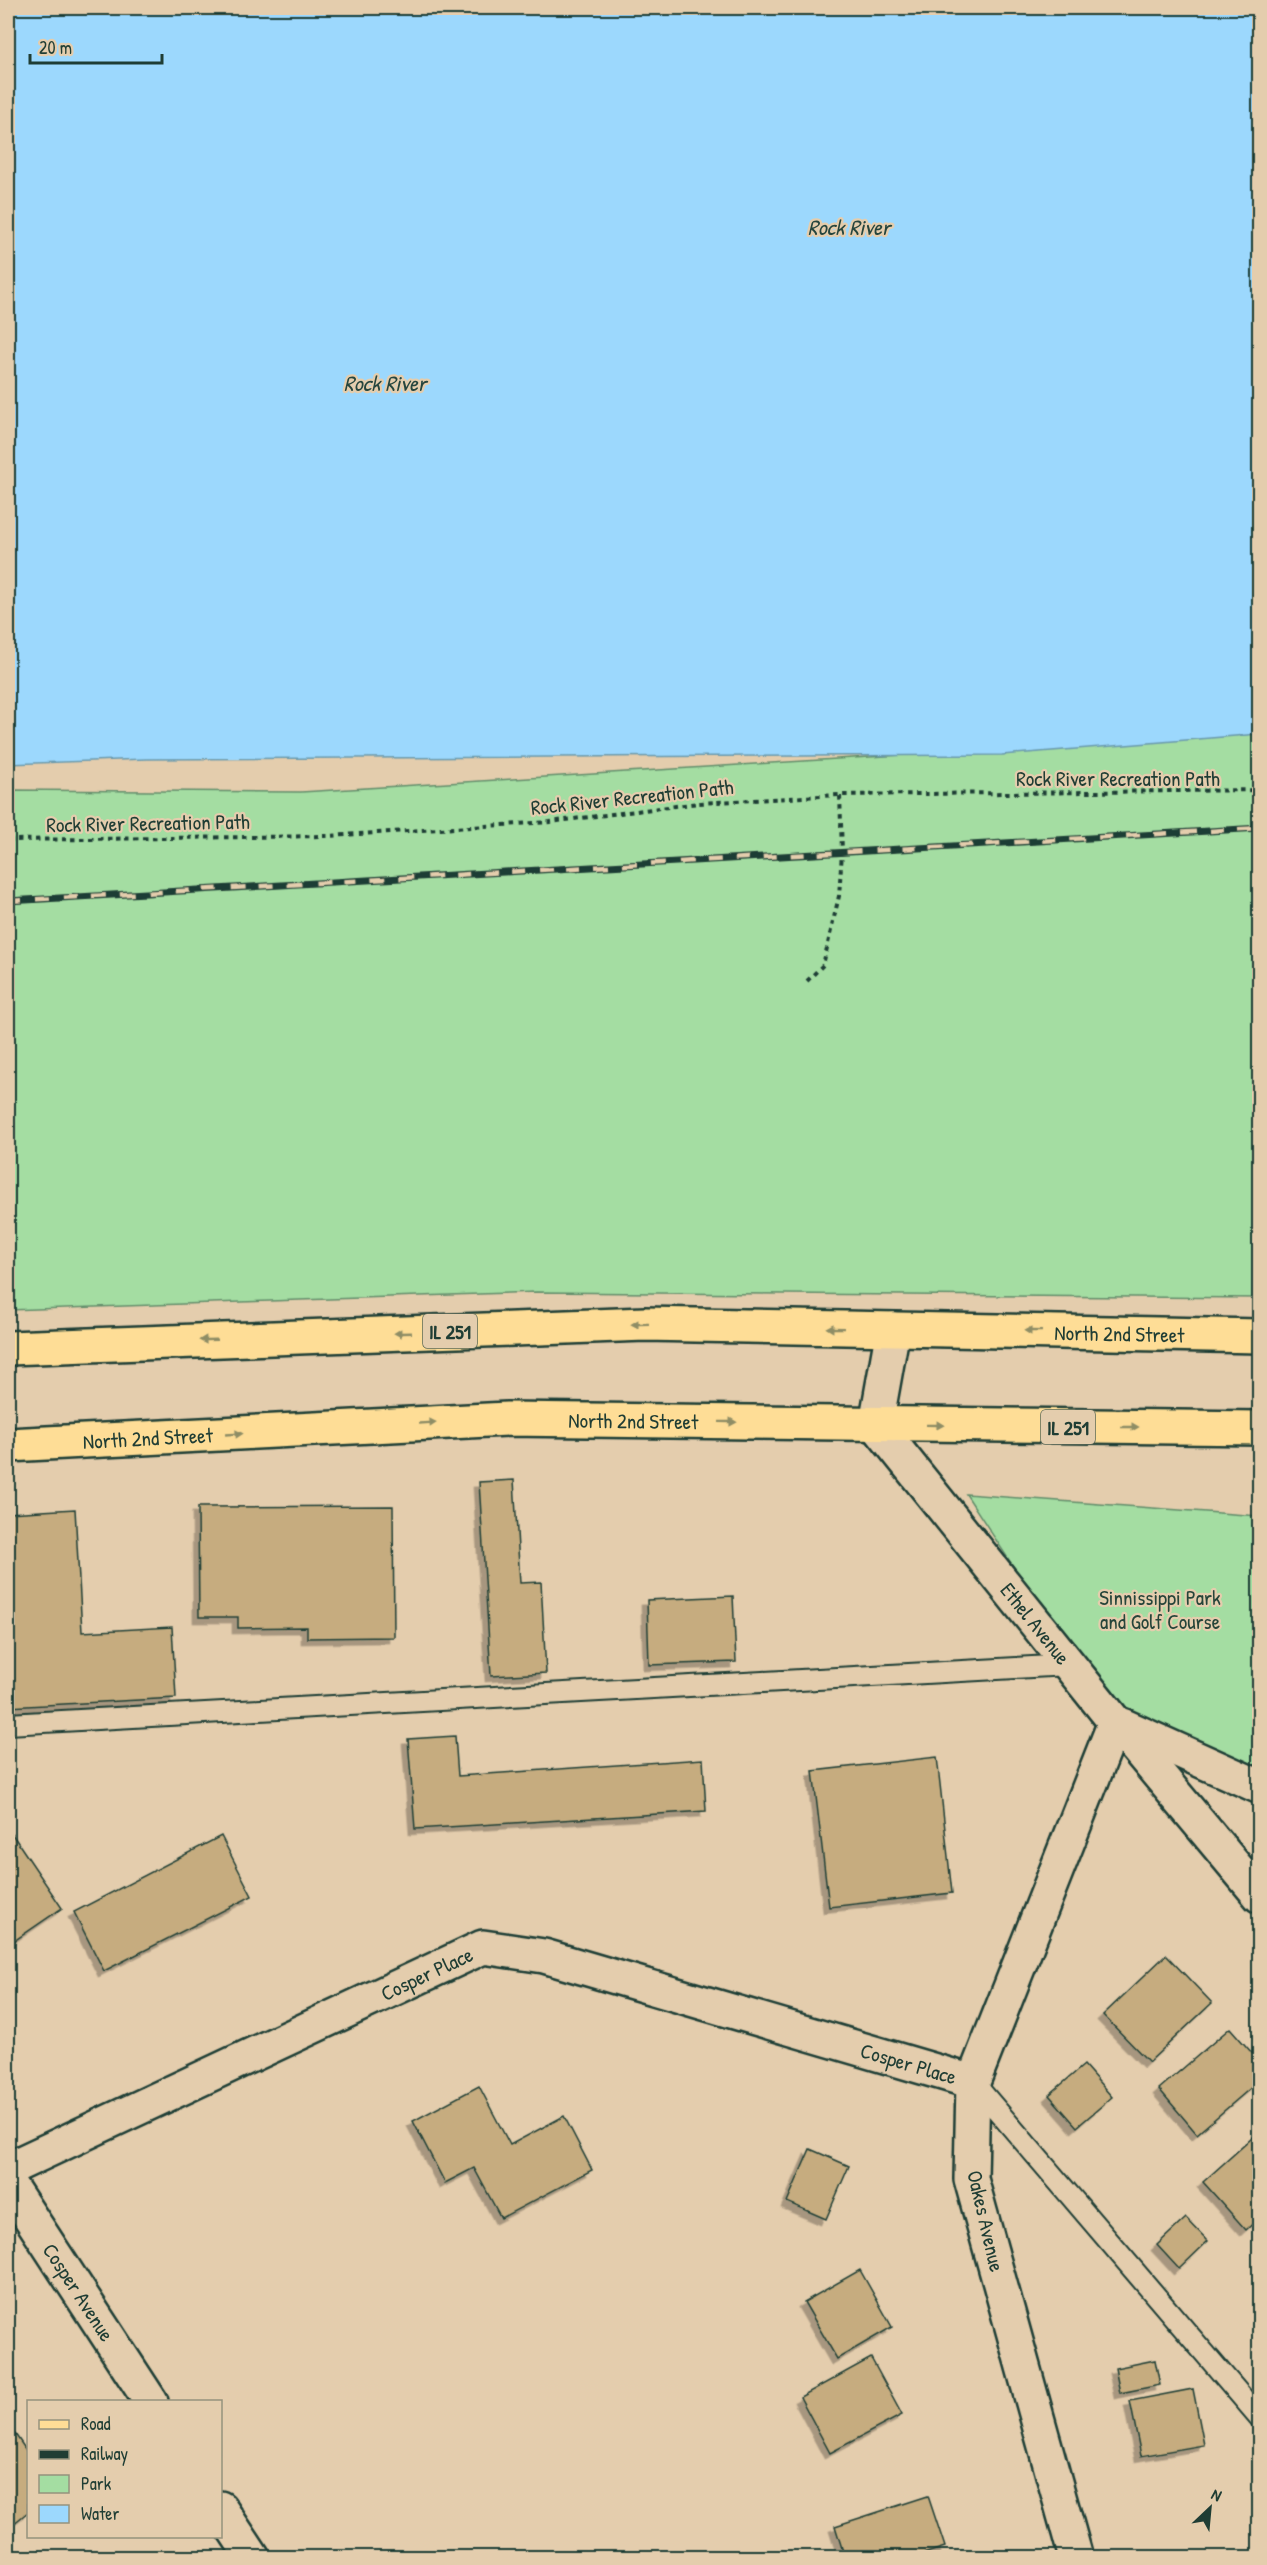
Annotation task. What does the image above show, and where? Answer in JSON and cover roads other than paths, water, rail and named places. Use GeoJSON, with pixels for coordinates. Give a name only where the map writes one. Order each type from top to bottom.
{"type":"FeatureCollection","features":[{"type":"Feature","properties":{"kind":"main road","name":"North 2nd Street"},"geometry":{"type":"LineString","coordinates":[[8,1348],[645,1324],[1260,1336]]}},
{"type":"Feature","properties":{"kind":"main road","name":"North 2nd Street"},"geometry":{"type":"LineString","coordinates":[[8,1445],[507,1419],[1260,1428]]}},
{"type":"Feature","properties":{"kind":"street"},"geometry":{"type":"LineString","coordinates":[[876,1424],[893,1329]]}},
{"type":"Feature","properties":{"kind":"street","name":"Ethel Avenue"},"geometry":{"type":"LineString","coordinates":[[876,1424],[1115,1722],[1260,1896]]}},
{"type":"Feature","properties":{"kind":"street"},"geometry":{"type":"LineString","coordinates":[[1115,1722],[1260,1787]]}},
{"type":"Feature","properties":{"kind":"street","name":"Oakes Avenue"},"geometry":{"type":"LineString","coordinates":[[1076,2558],[971,2180],[973,2082],[1115,1722]]}},
{"type":"Feature","properties":{"kind":"street","name":"Cosper Place"},"geometry":{"type":"LineString","coordinates":[[8,2169],[483,1947],[544,1956],[973,2082]]}},
{"type":"Feature","properties":{"kind":"street","name":"Cosper Avenue"},"geometry":{"type":"LineString","coordinates":[[8,2183],[150,2400]]}},
{"type":"Feature","properties":{"kind":"street"},"geometry":{"type":"LineString","coordinates":[[222,2511],[253,2558]]}},
{"type":"Feature","properties":{"kind":"lane"},"geometry":{"type":"LineString","coordinates":[[8,1724],[1069,1665]]}},
{"type":"Feature","properties":{"kind":"lane"},"geometry":{"type":"LineString","coordinates":[[973,2082],[1260,2418]]}},
{"type":"Feature","properties":{"kind":"water","name":"Rock River"},"geometry":{"type":"Polygon","coordinates":[[[8,8],[1259,8],[1259,734],[1002,755],[146,759],[8,764],[8,8]]]}},
{"type":"Feature","properties":{"kind":"railway"},"geometry":{"type":"LineString","coordinates":[[8,901],[1260,828]]}},
{"type":"Feature","properties":{"kind":"park label","name":"Sinnissippi Park and Golf Course"},"geometry":{"type":"Point","coordinates":[1160,1609]}}]}
